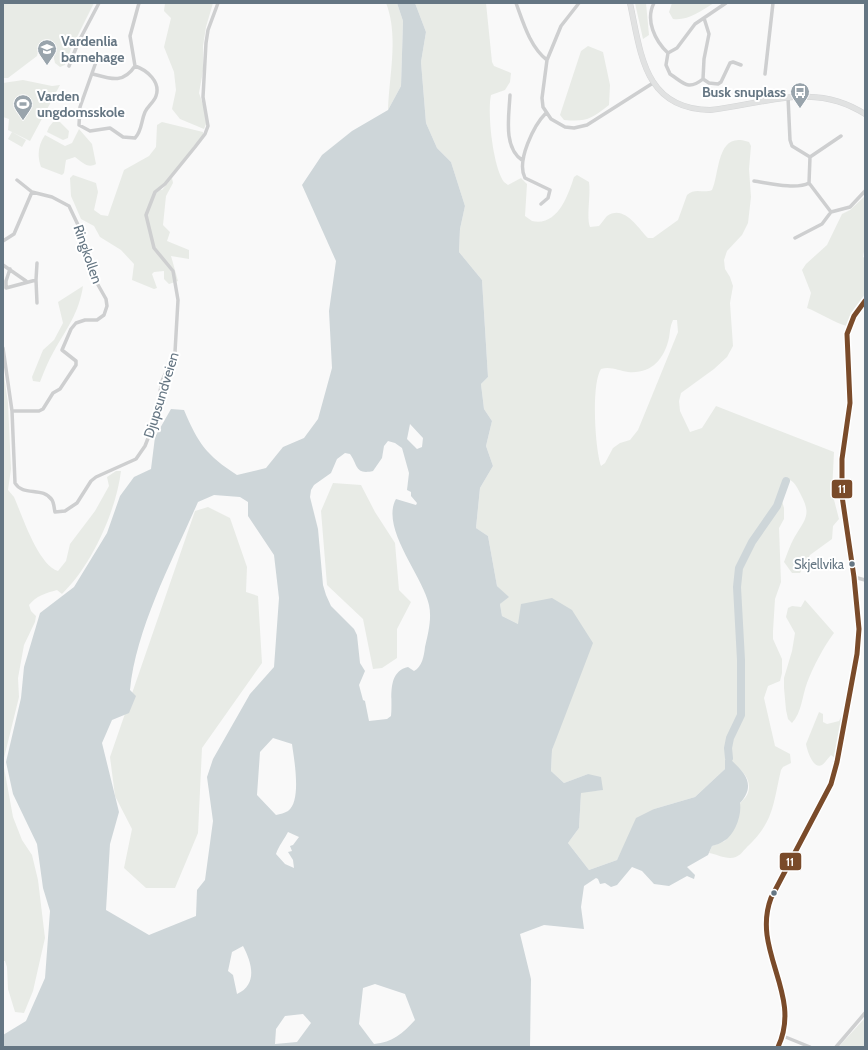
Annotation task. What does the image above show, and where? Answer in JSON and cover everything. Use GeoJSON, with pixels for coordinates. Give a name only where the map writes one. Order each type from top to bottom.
{"type":"FeatureCollection","features":[{"type":"Feature","properties":{"kind":"main road"},"geometry":{"type":"LineString","coordinates":[[630,3],[643,62],[652,83],[672,101],[697,110],[724,109],[788,97],[811,96],[828,98],[846,104],[865,114]]}},
{"type":"Feature","properties":{"kind":"main road"},"geometry":{"type":"LineString","coordinates":[[778,1047],[783,1036],[786,1022],[786,1010],[767,938],[765,926],[766,913],[775,890],[827,793],[834,773],[858,645],[859,624],[854,577],[841,486],[842,459],[850,403],[846,340],[850,322],[865,301]]}},
{"type":"Feature","properties":{"kind":"street"},"geometry":{"type":"LineString","coordinates":[[69,66],[78,43],[100,3]]}},
{"type":"Feature","properties":{"kind":"street"},"geometry":{"type":"LineString","coordinates":[[93,74],[120,79],[130,74],[135,66],[130,36],[139,3]]}},
{"type":"Feature","properties":{"kind":"street","name":"Djupsundveien"},"geometry":{"type":"LineString","coordinates":[[12,411],[16,486],[28,492],[38,492],[50,497],[53,501],[55,512],[65,511],[77,503],[91,481],[105,472],[136,459],[145,446],[154,423],[162,381],[175,352],[178,300],[173,271],[154,248],[146,215],[155,192],[165,184],[195,147],[205,134],[208,126],[202,97],[206,43],[208,30],[218,3]]}},
{"type":"Feature","properties":{"kind":"street"},"geometry":{"type":"LineString","coordinates":[[516,3],[526,28],[539,53],[547,60]]}},
{"type":"Feature","properties":{"kind":"street"},"geometry":{"type":"LineString","coordinates":[[579,3],[561,26],[547,60],[542,98],[546,113],[551,119],[565,127],[574,128],[588,125],[652,83]]}},
{"type":"Feature","properties":{"kind":"street"},"geometry":{"type":"LineString","coordinates":[[654,3],[650,14],[651,26],[668,53],[666,65],[670,74],[690,86],[695,86],[703,79],[704,59],[709,34],[704,18]]}},
{"type":"Feature","properties":{"kind":"street"},"geometry":{"type":"LineString","coordinates":[[668,53],[675,50],[689,30],[726,3]]}},
{"type":"Feature","properties":{"kind":"street"},"geometry":{"type":"LineString","coordinates":[[765,74],[773,3]]}},
{"type":"Feature","properties":{"kind":"street"},"geometry":{"type":"LineString","coordinates":[[96,62],[80,107],[79,125],[90,131],[110,128],[123,137],[135,138],[140,131],[145,112],[156,98],[157,88],[148,72],[135,66]]}},
{"type":"Feature","properties":{"kind":"street"},"geometry":{"type":"LineString","coordinates":[[703,79],[709,83],[718,84],[721,82],[730,63],[733,62],[741,66]]}},
{"type":"Feature","properties":{"kind":"street"},"geometry":{"type":"LineString","coordinates":[[510,96],[508,132],[516,155],[522,160]]}},
{"type":"Feature","properties":{"kind":"street"},"geometry":{"type":"LineString","coordinates":[[788,97],[790,140],[792,146],[810,157]]}},
{"type":"Feature","properties":{"kind":"street"},"geometry":{"type":"LineString","coordinates":[[541,204],[548,198],[550,190],[525,178],[521,167],[522,160],[535,127],[546,113]]}},
{"type":"Feature","properties":{"kind":"street"},"geometry":{"type":"LineString","coordinates":[[810,157],[841,136]]}},
{"type":"Feature","properties":{"kind":"street"},"geometry":{"type":"LineString","coordinates":[[810,157],[808,183],[831,212]]}},
{"type":"Feature","properties":{"kind":"street","name":"Ringkollen"},"geometry":{"type":"LineString","coordinates":[[12,411],[39,411],[43,409],[53,393],[60,388],[76,365],[76,361],[62,350],[71,329],[80,321],[100,318],[104,315],[107,306],[106,299],[93,276],[79,227],[70,206],[52,197],[32,192],[17,180]]}},
{"type":"Feature","properties":{"kind":"street"},"geometry":{"type":"LineString","coordinates":[[754,181],[781,185],[805,185],[808,183]]}},
{"type":"Feature","properties":{"kind":"street"},"geometry":{"type":"LineString","coordinates":[[795,238],[822,224],[831,212],[850,207],[865,191]]}},
{"type":"Feature","properties":{"kind":"street"},"geometry":{"type":"LineString","coordinates":[[3,241],[14,234],[32,192]]}},
{"type":"Feature","properties":{"kind":"street"},"geometry":{"type":"LineString","coordinates":[[37,263],[37,303]]}},
{"type":"Feature","properties":{"kind":"street"},"geometry":{"type":"LineString","coordinates":[[3,266],[10,269],[26,281]]}},
{"type":"Feature","properties":{"kind":"street"},"geometry":{"type":"LineString","coordinates":[[10,269],[6,281],[6,288],[26,281],[36,280]]}},
{"type":"Feature","properties":{"kind":"street"},"geometry":{"type":"LineString","coordinates":[[3,348],[12,411]]}},
{"type":"Feature","properties":{"kind":"street"},"geometry":{"type":"LineString","coordinates":[[854,577],[865,580]]}},
{"type":"Feature","properties":{"kind":"street"},"geometry":{"type":"LineString","coordinates":[[836,1047],[865,1013]]}},
{"type":"Feature","properties":{"kind":"street"},"geometry":{"type":"LineString","coordinates":[[783,1036],[810,1047]]}},
{"type":"Feature","properties":{"kind":"shaded area"},"geometry":{"type":"Polygon","coordinates":[[[3,3],[94,3],[71,49],[65,65],[60,67],[55,63],[52,50],[44,47],[39,48],[37,56],[8,78],[3,78],[3,3]]]}},
{"type":"Feature","properties":{"kind":"shaded area"},"geometry":{"type":"Polygon","coordinates":[[[165,3],[213,3],[206,27],[203,46],[203,71],[199,93],[208,119],[204,129],[180,119],[172,109],[176,90],[174,72],[164,47],[171,18],[164,11],[165,3]]]}},
{"type":"Feature","properties":{"kind":"shaded area"},"geometry":{"type":"Polygon","coordinates":[[[386,3],[397,3],[403,21],[401,86],[388,110],[393,42],[390,16],[386,3]]]}},
{"type":"Feature","properties":{"kind":"shaded area"},"geometry":{"type":"Polygon","coordinates":[[[397,3],[415,3],[426,32],[421,62],[426,123],[437,148],[451,162],[465,206],[460,229],[459,252],[482,280],[488,377],[481,384],[484,409],[492,421],[486,446],[493,466],[480,488],[476,528],[488,536],[497,586],[509,597],[500,604],[502,616],[518,624],[521,604],[552,598],[572,610],[593,643],[552,750],[551,771],[564,783],[588,774],[601,777],[603,790],[581,793],[579,828],[568,843],[589,870],[617,860],[636,818],[654,809],[695,797],[725,769],[725,760],[729,758],[744,773],[748,784],[748,790],[740,803],[740,813],[737,824],[728,838],[712,846],[708,855],[687,867],[695,875],[694,879],[687,876],[669,886],[654,884],[642,871],[632,867],[617,885],[611,887],[605,883],[600,884],[596,878],[584,886],[581,907],[584,929],[544,925],[520,934],[531,979],[530,1047],[3,1047],[3,1035],[26,1021],[45,978],[50,911],[43,888],[37,844],[13,794],[6,762],[21,698],[24,667],[40,613],[74,587],[107,533],[120,496],[134,477],[151,469],[155,437],[171,409],[184,410],[204,447],[226,468],[237,475],[266,468],[283,447],[304,438],[318,419],[332,368],[329,311],[336,261],[302,185],[322,155],[352,131],[388,110],[401,86],[403,21],[397,3]],[[410,424],[407,439],[417,449],[422,447],[423,438],[410,424]],[[388,441],[384,446],[382,458],[373,471],[363,472],[358,468],[350,454],[345,453],[337,459],[331,473],[314,485],[311,490],[310,497],[318,529],[323,585],[326,595],[331,606],[354,629],[357,635],[360,663],[365,671],[359,685],[363,700],[365,701],[369,721],[387,719],[391,716],[391,694],[393,680],[396,674],[401,670],[408,667],[414,671],[421,664],[430,621],[430,610],[425,593],[404,552],[394,524],[393,511],[396,499],[416,505],[417,503],[411,496],[411,492],[407,490],[409,473],[402,448],[395,443],[388,441]],[[214,495],[198,502],[167,570],[148,618],[134,666],[130,690],[136,696],[129,713],[112,720],[102,743],[119,812],[110,844],[106,910],[149,935],[196,916],[197,890],[205,880],[213,821],[207,777],[213,759],[250,694],[274,667],[279,598],[274,555],[248,516],[248,502],[240,497],[214,495]],[[273,738],[260,752],[257,795],[276,815],[287,812],[292,806],[295,798],[296,779],[292,744],[273,738]],[[288,832],[276,854],[285,864],[294,868],[293,860],[288,852],[292,851],[290,846],[293,845],[299,837],[288,832]],[[243,946],[232,952],[228,971],[233,975],[237,994],[244,990],[250,979],[251,966],[243,946]],[[375,984],[363,988],[359,1024],[374,1044],[392,1039],[406,1029],[415,1020],[405,994],[375,984]],[[303,1014],[285,1016],[276,1029],[275,1044],[297,1042],[311,1023],[303,1014]]]}},
{"type":"Feature","properties":{"kind":"shaded area"},"geometry":{"type":"Polygon","coordinates":[[[415,3],[486,3],[492,62],[494,66],[511,73],[510,82],[505,90],[491,95],[490,126],[494,153],[500,175],[504,182],[508,185],[521,178],[527,184],[525,216],[532,221],[541,222],[555,215],[565,201],[574,177],[577,175],[589,182],[588,218],[590,227],[599,226],[607,216],[613,213],[619,213],[625,215],[635,223],[648,238],[653,238],[678,220],[687,195],[693,191],[712,190],[721,155],[725,147],[730,142],[738,140],[749,142],[751,146],[749,169],[751,197],[748,223],[742,235],[727,251],[724,260],[725,269],[733,286],[730,303],[733,346],[727,357],[714,369],[681,393],[679,401],[680,411],[690,432],[702,428],[716,406],[834,452],[832,492],[839,519],[833,526],[832,539],[810,555],[800,573],[792,573],[784,562],[793,540],[804,522],[806,510],[803,499],[796,486],[788,479],[778,500],[782,501],[784,508],[784,519],[779,528],[781,582],[775,599],[773,631],[773,639],[782,659],[782,673],[780,681],[768,686],[764,698],[775,746],[790,754],[791,763],[783,767],[781,770],[774,803],[768,821],[756,838],[742,853],[736,857],[727,858],[709,853],[712,846],[725,841],[739,805],[749,789],[749,783],[744,773],[735,765],[725,760],[725,769],[695,797],[654,809],[626,842],[617,860],[589,870],[568,843],[579,828],[581,792],[602,790],[588,774],[564,783],[551,771],[552,750],[558,731],[518,624],[502,616],[500,604],[508,597],[497,586],[488,536],[476,528],[480,488],[493,466],[486,446],[492,421],[484,409],[481,384],[488,377],[482,280],[459,252],[460,229],[465,206],[451,162],[437,148],[426,123],[421,62],[426,32],[415,3]],[[673,320],[672,322],[664,353],[650,368],[636,372],[608,368],[601,369],[596,388],[595,417],[597,446],[601,466],[605,463],[613,448],[620,443],[630,440],[638,430],[678,332],[677,320],[673,320]]]}},
{"type":"Feature","properties":{"kind":"shaded area"},"geometry":{"type":"Polygon","coordinates":[[[635,3],[646,3],[649,35],[643,39],[635,3]]]}},
{"type":"Feature","properties":{"kind":"shaded area"},"geometry":{"type":"Polygon","coordinates":[[[672,3],[714,3],[689,17],[673,19],[669,12],[672,3]]]}},
{"type":"Feature","properties":{"kind":"shaded area"},"geometry":{"type":"Polygon","coordinates":[[[588,46],[603,52],[610,85],[609,105],[598,114],[584,120],[564,120],[560,115],[581,51],[588,46]]]}},
{"type":"Feature","properties":{"kind":"shaded area"},"geometry":{"type":"Polygon","coordinates":[[[23,80],[52,86],[60,85],[30,141],[8,130],[9,119],[3,117],[3,83],[23,80]]]}},
{"type":"Feature","properties":{"kind":"shaded area"},"geometry":{"type":"Polygon","coordinates":[[[53,122],[60,122],[69,131],[68,138],[63,140],[47,132],[53,122]]]}},
{"type":"Feature","properties":{"kind":"shaded area"},"geometry":{"type":"Polygon","coordinates":[[[162,122],[203,132],[203,135],[160,189],[162,190],[172,178],[173,183],[166,196],[163,225],[170,232],[167,241],[189,250],[189,259],[171,256],[178,281],[169,284],[164,279],[164,271],[154,272],[152,274],[157,288],[154,289],[132,280],[134,264],[121,250],[100,237],[94,226],[81,219],[71,196],[70,178],[73,175],[96,183],[98,192],[94,210],[101,215],[108,216],[124,170],[149,156],[156,147],[157,125],[162,122]]]}},
{"type":"Feature","properties":{"kind":"shaded area"},"geometry":{"type":"Polygon","coordinates":[[[79,129],[92,144],[96,164],[90,166],[75,157],[66,160],[64,173],[62,175],[41,167],[39,151],[45,135],[65,146],[72,143],[79,129]]]}},
{"type":"Feature","properties":{"kind":"shaded area"},"geometry":{"type":"Polygon","coordinates":[[[12,132],[26,140],[22,147],[8,139],[12,132]]]}},
{"type":"Feature","properties":{"kind":"shaded area"},"geometry":{"type":"Polygon","coordinates":[[[865,196],[865,246],[863,257],[865,258],[865,294],[851,313],[847,326],[807,308],[811,293],[802,270],[806,264],[827,245],[842,214],[850,210],[865,196]]]}},
{"type":"Feature","properties":{"kind":"shaded area"},"geometry":{"type":"Polygon","coordinates":[[[83,286],[79,304],[50,359],[40,382],[33,381],[32,377],[43,350],[54,340],[63,323],[58,302],[83,286]]]}},
{"type":"Feature","properties":{"kind":"shaded area"},"geometry":{"type":"Polygon","coordinates":[[[3,369],[8,403],[11,469],[8,490],[14,497],[37,550],[51,567],[58,571],[66,561],[70,544],[95,511],[109,486],[107,477],[116,471],[121,471],[114,504],[108,521],[83,569],[62,594],[57,590],[49,592],[38,597],[29,605],[31,611],[36,616],[35,622],[24,645],[18,678],[19,697],[3,762],[3,369]]]}},
{"type":"Feature","properties":{"kind":"shaded area"},"geometry":{"type":"Polygon","coordinates":[[[333,483],[361,485],[375,512],[395,543],[399,590],[411,602],[397,629],[397,658],[382,668],[373,669],[363,619],[327,585],[321,511],[333,483]]]}},
{"type":"Feature","properties":{"kind":"shaded area"},"geometry":{"type":"Polygon","coordinates":[[[208,507],[230,518],[247,567],[246,592],[258,596],[262,663],[202,748],[198,833],[175,888],[146,888],[124,868],[132,829],[115,796],[110,757],[195,511],[208,507]]]}},
{"type":"Feature","properties":{"kind":"shaded area"},"geometry":{"type":"Polygon","coordinates":[[[805,600],[834,633],[812,670],[805,688],[800,709],[792,723],[788,719],[786,710],[784,678],[792,651],[795,633],[786,617],[788,608],[792,606],[801,607],[805,600]]]}},
{"type":"Feature","properties":{"kind":"shaded area"},"geometry":{"type":"Polygon","coordinates":[[[819,712],[823,714],[823,722],[827,724],[839,721],[842,715],[835,758],[831,755],[822,765],[819,766],[816,765],[811,759],[806,744],[819,712]]]}},
{"type":"Feature","properties":{"kind":"shaded area"},"geometry":{"type":"Polygon","coordinates":[[[3,762],[13,817],[22,840],[32,855],[38,880],[45,938],[33,991],[24,1013],[15,1012],[8,989],[7,967],[5,961],[3,961],[3,762]]]}},
{"type":"Feature","properties":{"kind":"shaded area"},"geometry":{"type":"Polygon","coordinates":[[[865,1018],[865,1047],[839,1047],[842,1043],[865,1018]]]}},
{"type":"Feature","properties":{"kind":"waterway"},"geometry":{"type":"LineString","coordinates":[[729,758],[728,748],[730,738],[741,715],[741,660],[737,587],[739,568],[752,542],[777,506],[786,481]]}},
{"type":"Feature","properties":{"kind":"transit line","name":"11"},"geometry":{"type":"LineString","coordinates":[[778,1047],[784,1028],[785,1009],[767,936],[767,917],[771,898],[831,784],[837,762],[857,654],[859,629],[854,577],[842,496],[842,459],[850,403],[847,334],[854,316],[865,301]]}},
{"type":"Feature","properties":{"kind":"place","name":"Vardenlia barnehage"},"geometry":{"type":"Point","coordinates":[47,66]}},
{"type":"Feature","properties":{"kind":"place","name":"Busk snuplass"},"geometry":{"type":"Point","coordinates":[800,109]}},
{"type":"Feature","properties":{"kind":"place","name":"Varden ungdomsskole"},"geometry":{"type":"Point","coordinates":[23,121]}},
{"type":"Feature","properties":{"kind":"place","name":"Skjellvika"},"geometry":{"type":"Point","coordinates":[852,564]}}]}
